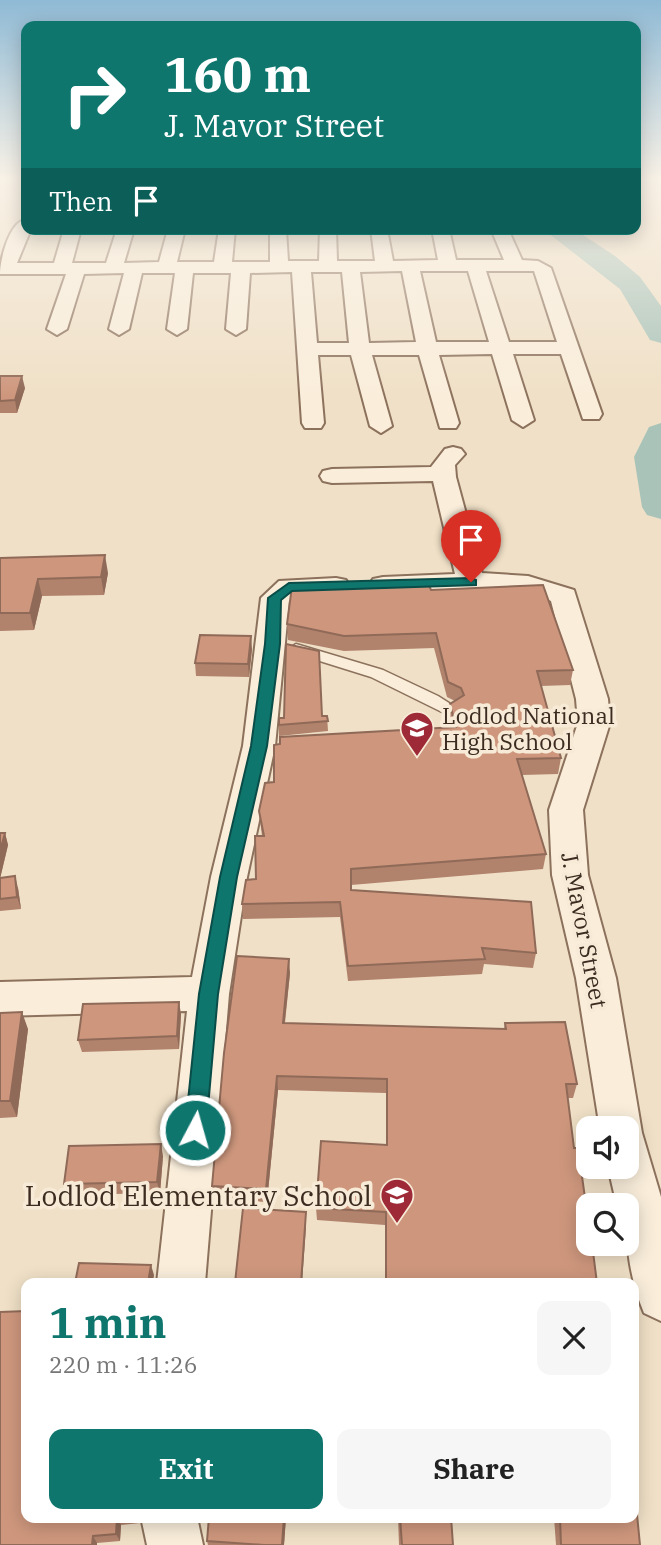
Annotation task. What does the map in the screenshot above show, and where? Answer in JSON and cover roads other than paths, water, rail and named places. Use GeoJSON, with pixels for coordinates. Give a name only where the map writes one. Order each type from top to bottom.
{"type":"FeatureCollection","features":[{"type":"Feature","properties":{"kind":"street"},"geometry":{"type":"LineString","coordinates":[[14,251],[6,273],[70,268],[279,265],[515,265],[542,268],[591,414]]}},
{"type":"Feature","properties":{"kind":"street"},"geometry":{"type":"LineString","coordinates":[[57,329],[71,251]]}},
{"type":"Feature","properties":{"kind":"street"},"geometry":{"type":"LineString","coordinates":[[114,267],[119,251]]}},
{"type":"Feature","properties":{"kind":"street"},"geometry":{"type":"LineString","coordinates":[[176,251],[177,329]]}},
{"type":"Feature","properties":{"kind":"street"},"geometry":{"type":"LineString","coordinates":[[229,251],[236,329]]}},
{"type":"Feature","properties":{"kind":"street"},"geometry":{"type":"LineString","coordinates":[[279,251],[279,265]]}},
{"type":"Feature","properties":{"kind":"street"},"geometry":{"type":"LineString","coordinates":[[328,251],[328,265]]}},
{"type":"Feature","properties":{"kind":"street"},"geometry":{"type":"LineString","coordinates":[[383,251],[385,265]]}},
{"type":"Feature","properties":{"kind":"street"},"geometry":{"type":"LineString","coordinates":[[445,251],[448,265]]}},
{"type":"Feature","properties":{"kind":"street"},"geometry":{"type":"LineString","coordinates":[[509,251],[515,265]]}},
{"type":"Feature","properties":{"kind":"street"},"geometry":{"type":"LineString","coordinates":[[301,265],[313,423]]}},
{"type":"Feature","properties":{"kind":"street"},"geometry":{"type":"LineString","coordinates":[[351,265],[360,349],[381,426]]}},
{"type":"Feature","properties":{"kind":"street"},"geometry":{"type":"LineString","coordinates":[[410,265],[427,348],[448,423]]}},
{"type":"Feature","properties":{"kind":"street"},"geometry":{"type":"LineString","coordinates":[[475,265],[498,348],[523,420]]}},
{"type":"Feature","properties":{"kind":"street"},"geometry":{"type":"LineString","coordinates":[[119,329],[135,267]]}},
{"type":"Feature","properties":{"kind":"street"},"geometry":{"type":"LineString","coordinates":[[309,349],[569,348]]}},
{"type":"Feature","properties":{"kind":"street"},"geometry":{"type":"LineString","coordinates":[[332,476],[449,464],[471,582]]}},
{"type":"Feature","properties":{"kind":"street","name":"J. Mavor Street"},"geometry":{"type":"LineString","coordinates":[[272,644],[275,598],[289,587],[471,582],[554,589],[564,596],[592,699],[594,723],[566,810],[570,875],[596,978],[620,1116]]}},
{"type":"Feature","properties":{"kind":"street"},"geometry":{"type":"LineString","coordinates":[[181,1278],[209,994],[229,877],[266,746],[272,644]]}},
{"type":"Feature","properties":{"kind":"street"},"geometry":{"type":"LineString","coordinates":[[0,999],[209,994]]}},
{"type":"Feature","properties":{"kind":"street"},"geometry":{"type":"LineString","coordinates":[[634,1179],[661,1296]]}},
{"type":"Feature","properties":{"kind":"street"},"geometry":{"type":"LineString","coordinates":[[170,1523],[175,1545]]}},
{"type":"Feature","properties":{"kind":"lane"},"geometry":{"type":"LineString","coordinates":[[272,644],[340,659],[384,674],[452,710]]}},
{"type":"Feature","properties":{"kind":"waterway"},"geometry":{"type":"LineString","coordinates":[[589,251],[630,283],[641,296],[661,334]]}},
{"type":"Feature","properties":{"kind":"waterway"},"geometry":{"type":"LineString","coordinates":[[661,434],[652,457],[661,507]]}},
{"type":"Feature","properties":{"kind":"place","name":"Lodlod National High School"},"geometry":{"type":"Point","coordinates":[417,758]}},
{"type":"Feature","properties":{"kind":"place","name":"Lodlod Elementary School"},"geometry":{"type":"Point","coordinates":[397,1225]}}]}
